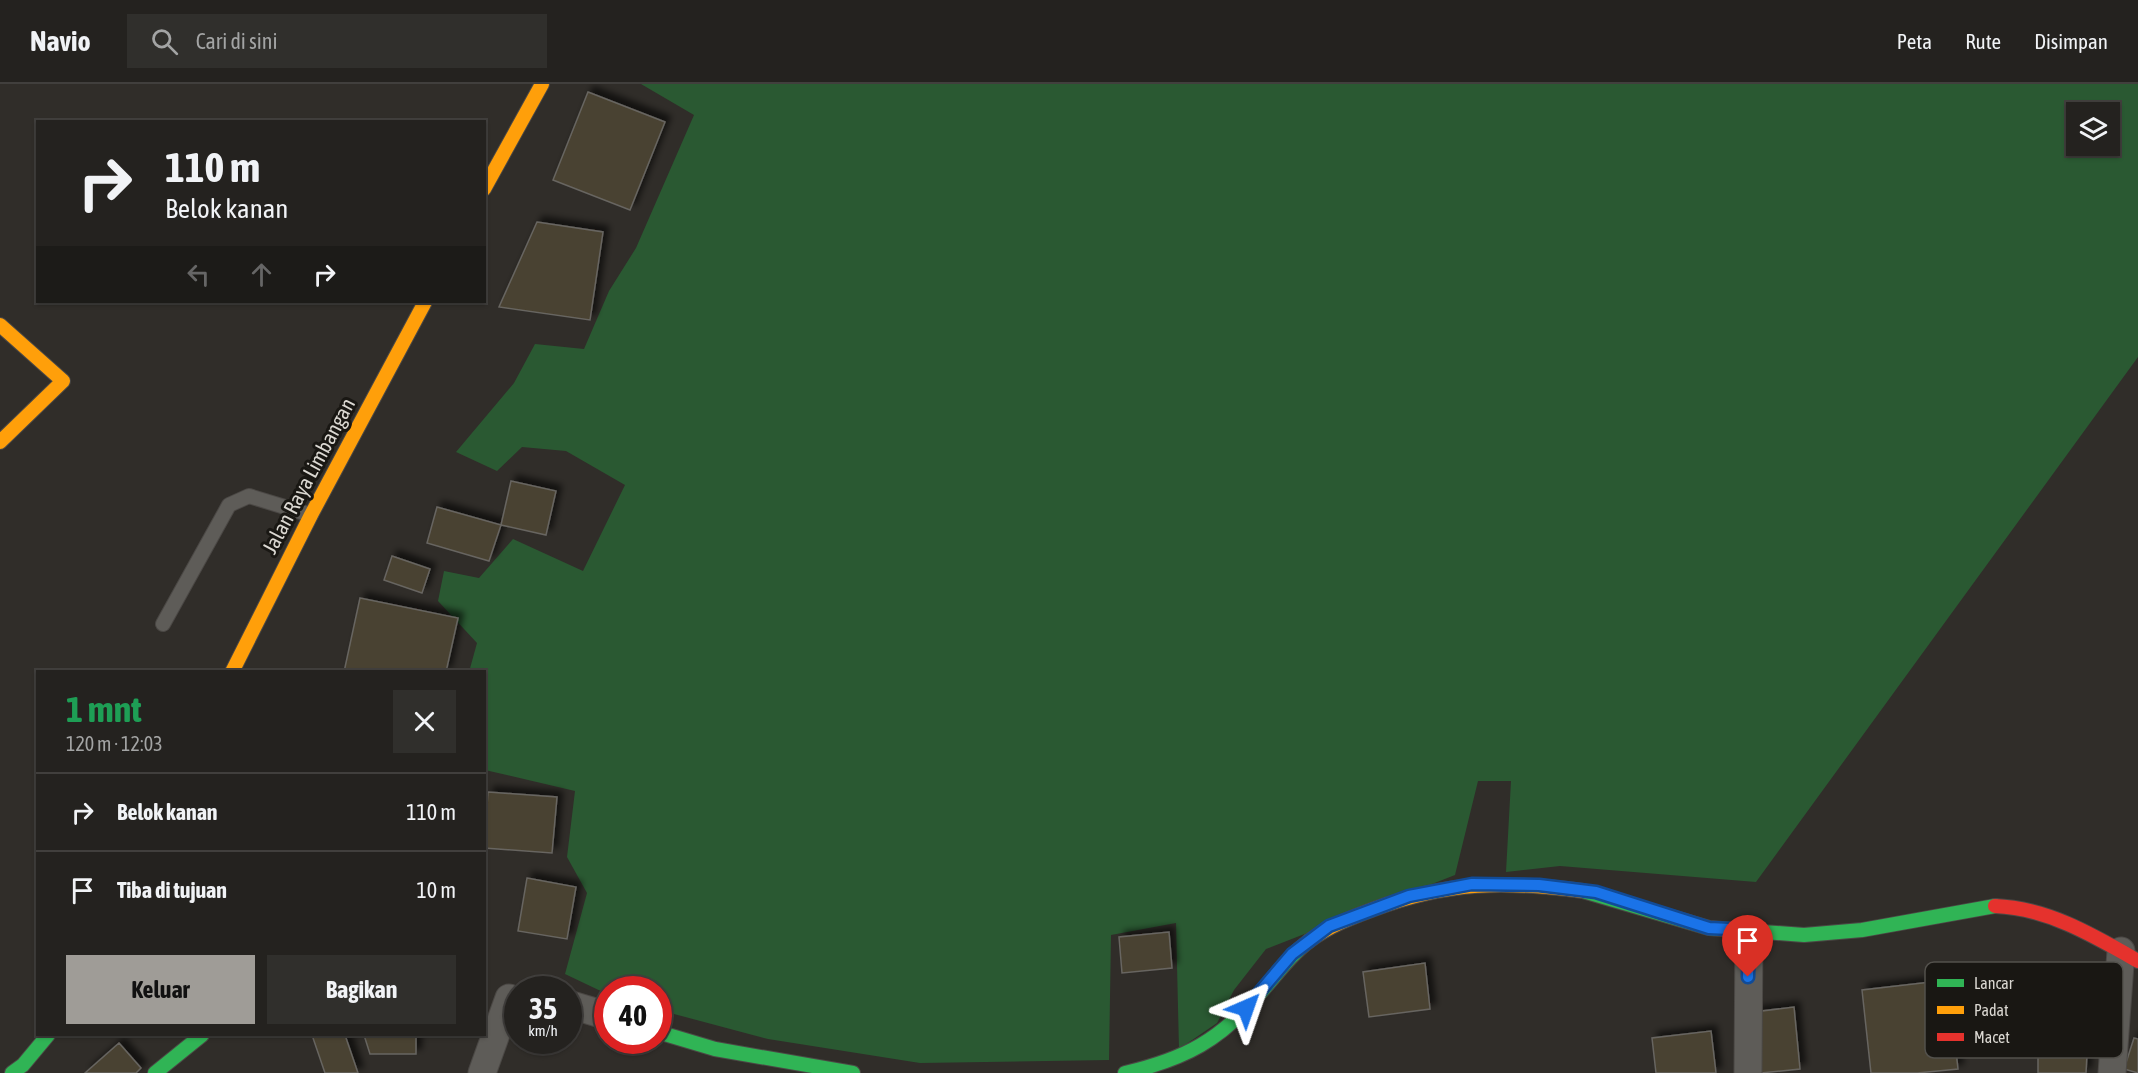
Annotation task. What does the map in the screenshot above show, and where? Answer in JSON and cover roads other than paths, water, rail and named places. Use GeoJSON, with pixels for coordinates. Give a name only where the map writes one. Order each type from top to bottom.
{"type":"FeatureCollection","features":[{"type":"Feature","properties":{"kind":"main road"},"geometry":{"type":"LineString","coordinates":[[486,185],[542,84]]}},
{"type":"Feature","properties":{"kind":"main road","name":"Jalan Raya Limbangan"},"geometry":{"type":"LineString","coordinates":[[233,670],[311,515],[423,303]]}},
{"type":"Feature","properties":{"kind":"main road"},"geometry":{"type":"LineString","coordinates":[[0,325],[63,381],[0,442]]}},
{"type":"Feature","properties":{"kind":"main road"},"geometry":{"type":"LineString","coordinates":[[1125,1073],[1166,1064],[1216,1038],[1260,994],[1292,954],[1329,926],[1409,896],[1472,884],[1539,885],[1596,892],[1709,928],[1815,934],[1862,930],[1985,906],[2013,907],[2039,912],[2099,938],[2129,956]]}},
{"type":"Feature","properties":{"kind":"main road"},"geometry":{"type":"LineString","coordinates":[[12,1073],[23,1065],[47,1036]]}},
{"type":"Feature","properties":{"kind":"main road"},"geometry":{"type":"LineString","coordinates":[[155,1073],[201,1036]]}},
{"type":"Feature","properties":{"kind":"main road"},"geometry":{"type":"LineString","coordinates":[[672,1036],[715,1049],[828,1072],[853,1073]]}},
{"type":"Feature","properties":{"kind":"street"},"geometry":{"type":"LineString","coordinates":[[1748,1073],[1749,930]]}},
{"type":"Feature","properties":{"kind":"street"},"geometry":{"type":"LineString","coordinates":[[2123,997],[2129,956]]}},
{"type":"Feature","properties":{"kind":"street"},"geometry":{"type":"LineString","coordinates":[[482,1073],[504,996]]}},
{"type":"Feature","properties":{"kind":"street"},"geometry":{"type":"LineString","coordinates":[[2112,1073],[2114,1058]]}},
{"type":"Feature","properties":{"kind":"lane"},"geometry":{"type":"LineString","coordinates":[[163,624],[229,504],[249,496],[311,515]]}}]}
